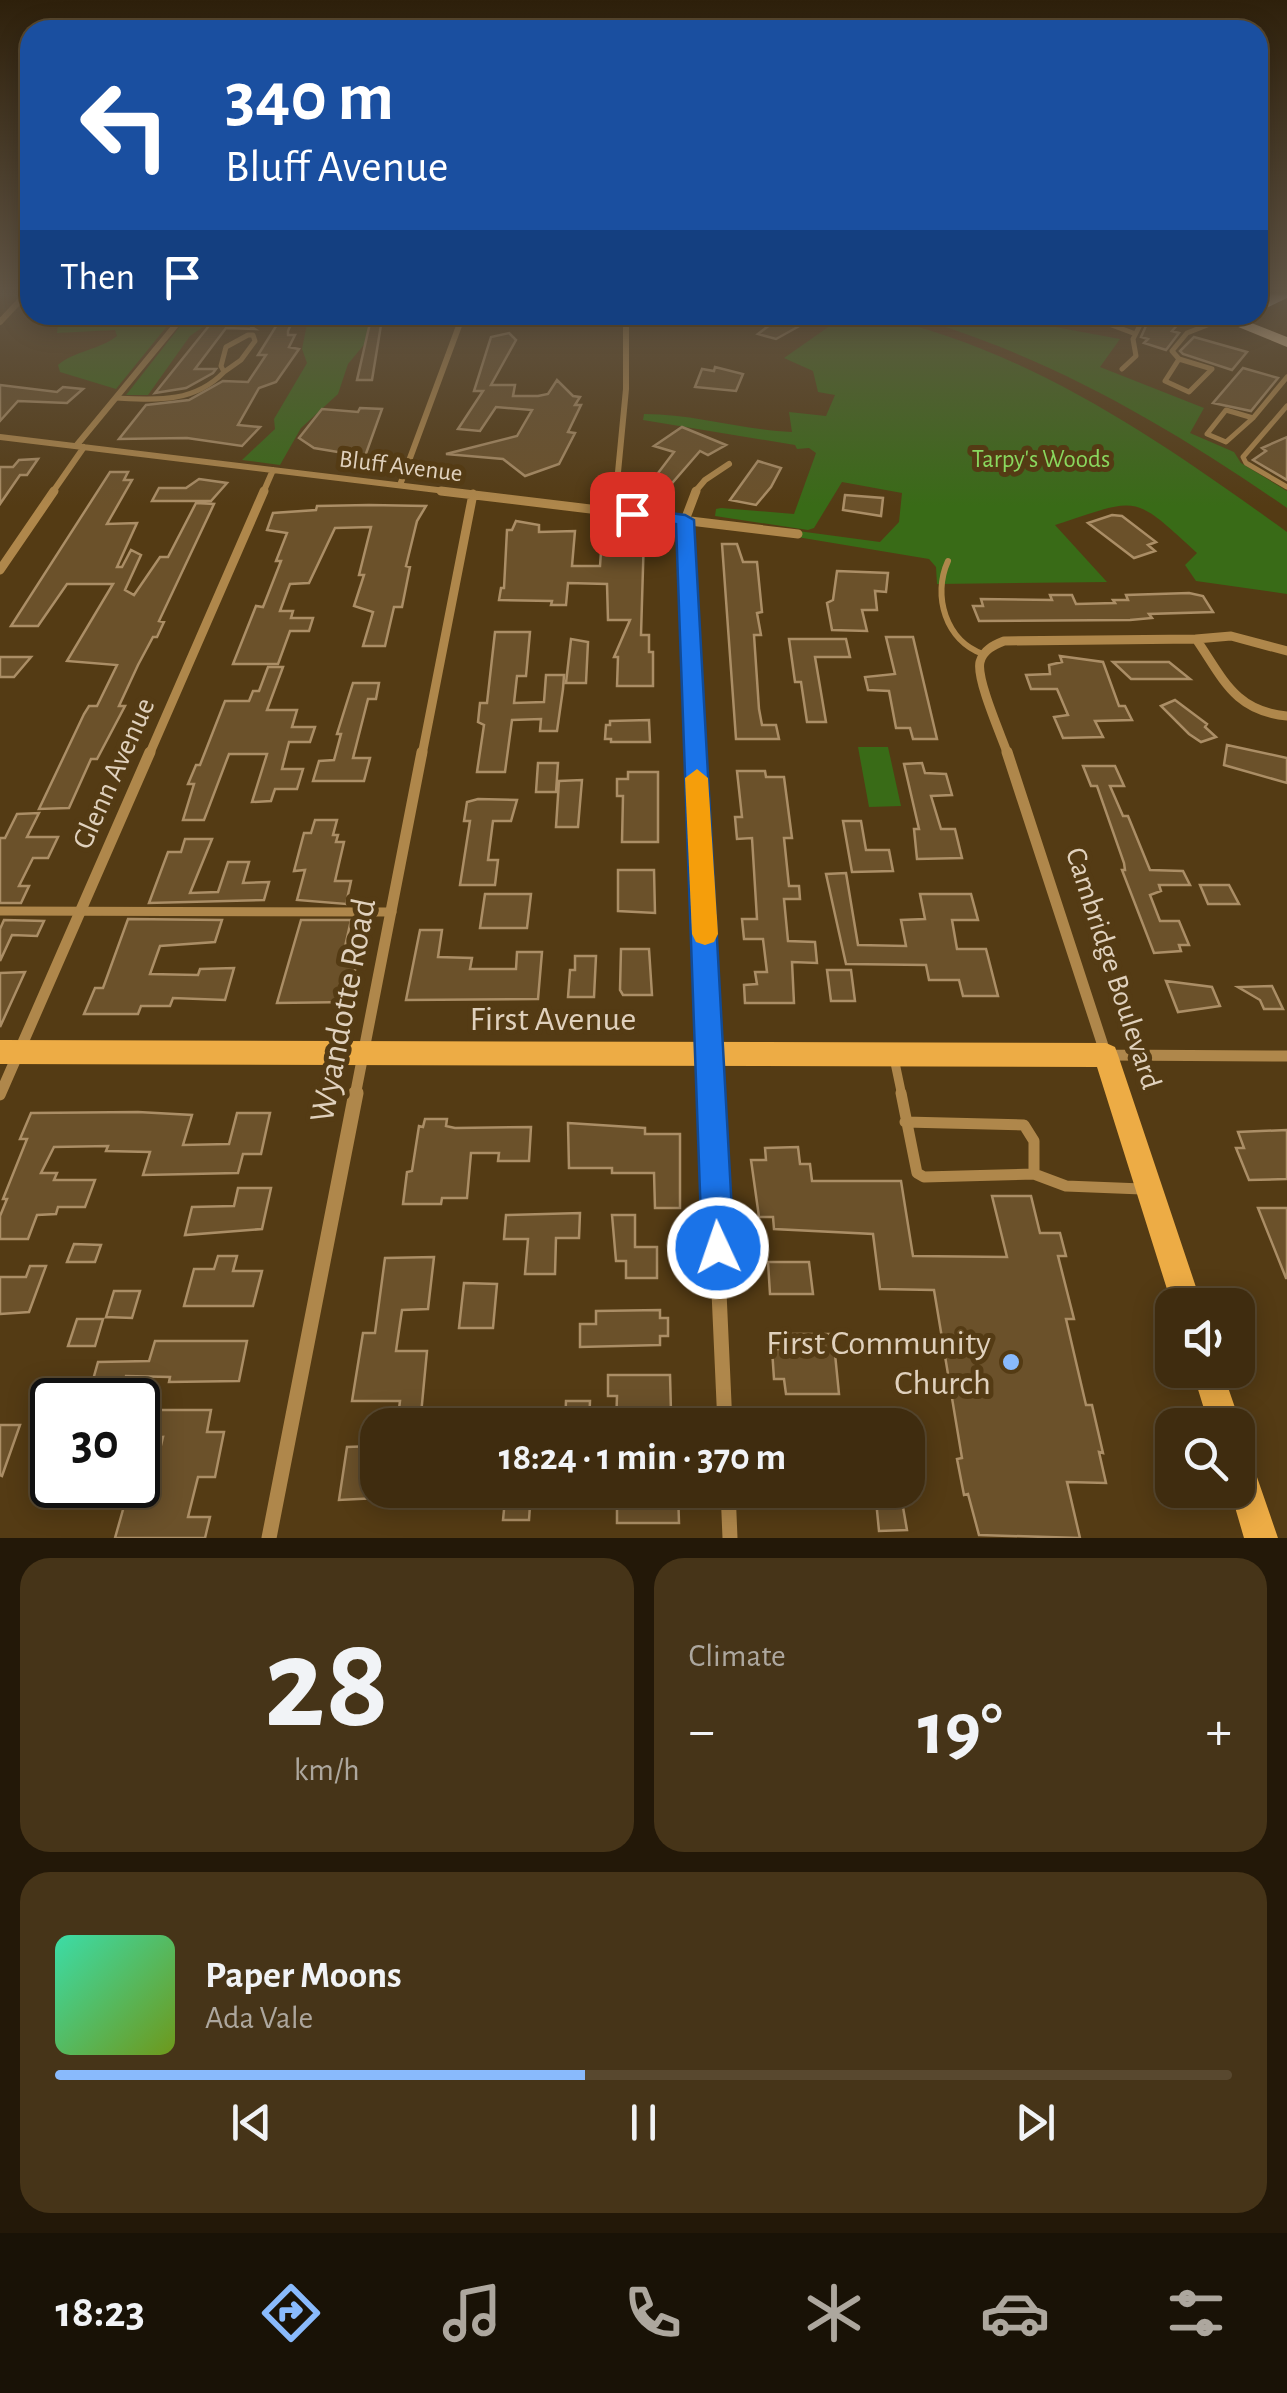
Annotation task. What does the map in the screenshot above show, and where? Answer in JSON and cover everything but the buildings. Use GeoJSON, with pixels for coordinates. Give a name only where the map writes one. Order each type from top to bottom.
{"type":"FeatureCollection","features":[{"type":"Feature","properties":{"kind":"street"},"geometry":{"type":"LineString","coordinates":[[0,570],[80,447],[145,363]]}},
{"type":"Feature","properties":{"kind":"street"},"geometry":{"type":"LineString","coordinates":[[400,485],[446,363]]}},
{"type":"Feature","properties":{"kind":"street"},"geometry":{"type":"LineString","coordinates":[[614,511],[625,363]]}},
{"type":"Feature","properties":{"kind":"street","name":"Bluff Avenue"},"geometry":{"type":"LineString","coordinates":[[0,437],[798,534]]}},
{"type":"Feature","properties":{"kind":"street"},"geometry":{"type":"LineString","coordinates":[[725,1408],[685,520],[688,498],[708,476],[729,464]]}},
{"type":"Feature","properties":{"kind":"street","name":"Glenn Avenue"},"geometry":{"type":"LineString","coordinates":[[0,1095],[9,1052],[80,911],[272,470]]}},
{"type":"Feature","properties":{"kind":"street","name":"Wyandotte Road"},"geometry":{"type":"LineString","coordinates":[[269,1538],[473,494]]}},
{"type":"Feature","properties":{"kind":"street"},"geometry":{"type":"LineString","coordinates":[[983,654],[1004,642],[1029,639],[1231,636],[1287,650]]}},
{"type":"Feature","properties":{"kind":"street"},"geometry":{"type":"LineString","coordinates":[[1196,639],[1228,692],[1240,704],[1257,712],[1287,716]]}},
{"type":"Feature","properties":{"kind":"street","name":"Cambridge Boulevard"},"geometry":{"type":"LineString","coordinates":[[983,654],[980,671],[1182,1288]]}},
{"type":"Feature","properties":{"kind":"street","name":"First Avenue"},"geometry":{"type":"LineString","coordinates":[[9,1052],[1106,1055]]}},
{"type":"Feature","properties":{"kind":"street"},"geometry":{"type":"LineString","coordinates":[[1106,1055],[1287,1056]]}},
{"type":"Feature","properties":{"kind":"street"},"geometry":{"type":"LineString","coordinates":[[729,1508],[730,1538]]}},
{"type":"Feature","properties":{"kind":"street"},"geometry":{"type":"LineString","coordinates":[[1251,1508],[1260,1538]]}},
{"type":"Feature","properties":{"kind":"lane"},"geometry":{"type":"LineString","coordinates":[[222,363],[224,372]]}},
{"type":"Feature","properties":{"kind":"lane"},"geometry":{"type":"LineString","coordinates":[[116,398],[157,400],[189,396],[215,384],[237,363]]}},
{"type":"Feature","properties":{"kind":"lane"},"geometry":{"type":"LineString","coordinates":[[1122,370],[1129,363]]}},
{"type":"Feature","properties":{"kind":"lane"},"geometry":{"type":"LineString","coordinates":[[1177,363],[1166,381],[1189,392],[1212,369],[1191,363]]}},
{"type":"Feature","properties":{"kind":"lane"},"geometry":{"type":"LineString","coordinates":[[1253,418],[1226,410],[1208,434],[1226,442],[1253,418],[1287,378]]}},
{"type":"Feature","properties":{"kind":"lane"},"geometry":{"type":"LineString","coordinates":[[1287,406],[1243,457],[1246,463],[1287,487]]}},
{"type":"Feature","properties":{"kind":"lane"},"geometry":{"type":"LineString","coordinates":[[948,561],[943,567],[941,591],[950,627],[960,644],[983,654]]}},
{"type":"Feature","properties":{"kind":"lane"},"geometry":{"type":"LineString","coordinates":[[0,911],[392,912]]}},
{"type":"Feature","properties":{"kind":"lane"},"geometry":{"type":"LineString","coordinates":[[894,1054],[916,1173],[1034,1174],[1066,1186],[1150,1189]]}},
{"type":"Feature","properties":{"kind":"lane"},"geometry":{"type":"LineString","coordinates":[[905,1122],[1024,1125],[1034,1142],[1034,1174]]}},
{"type":"Feature","properties":{"kind":"green space"},"geometry":{"type":"Polygon","coordinates":[[[137,363],[116,389],[60,372],[58,365],[137,363]]]}},
{"type":"Feature","properties":{"kind":"green space"},"geometry":{"type":"Polygon","coordinates":[[[151,363],[171,363],[148,395],[126,395],[151,363]]]}},
{"type":"Feature","properties":{"kind":"green space"},"geometry":{"type":"Polygon","coordinates":[[[307,363],[349,363],[338,394],[301,428],[280,465],[242,460],[275,429],[274,419],[307,363]]]}},
{"type":"Feature","properties":{"kind":"green space","name":"Tarpy's Woods"},"geometry":{"type":"Polygon","coordinates":[[[795,363],[1012,363],[1039,375],[1142,433],[1287,532],[1287,594],[1196,581],[1185,565],[1197,553],[1159,519],[1133,506],[1103,509],[1055,525],[1107,582],[937,584],[936,567],[929,559],[797,537],[798,531],[880,542],[899,522],[902,493],[842,482],[814,528],[808,530],[715,516],[716,509],[721,508],[794,514],[816,453],[809,448],[797,449],[795,445],[643,420],[644,414],[682,417],[792,432],[789,412],[826,416],[835,395],[818,392],[813,371],[795,363]]]}},
{"type":"Feature","properties":{"kind":"green space"},"geometry":{"type":"Polygon","coordinates":[[[1036,363],[1103,363],[1100,367],[1204,408],[1190,433],[1234,452],[1241,463],[1287,491],[1287,508],[1152,421],[1036,363]]]}},
{"type":"Feature","properties":{"kind":"green space"},"geometry":{"type":"Polygon","coordinates":[[[858,747],[888,747],[901,806],[869,807],[858,747]]]}},
{"type":"Feature","properties":{"kind":"slow traffic"},"geometry":{"type":"LineString","coordinates":[[697,778],[705,934]]}},
{"type":"Feature","properties":{"kind":"place","name":"First Community Church"},"geometry":{"type":"Point","coordinates":[1011,1362]}},
{"type":"Feature","properties":{"kind":"route"},"geometry":{"type":"LineString","coordinates":[[632,514],[685,520],[718,1248]]}}]}
